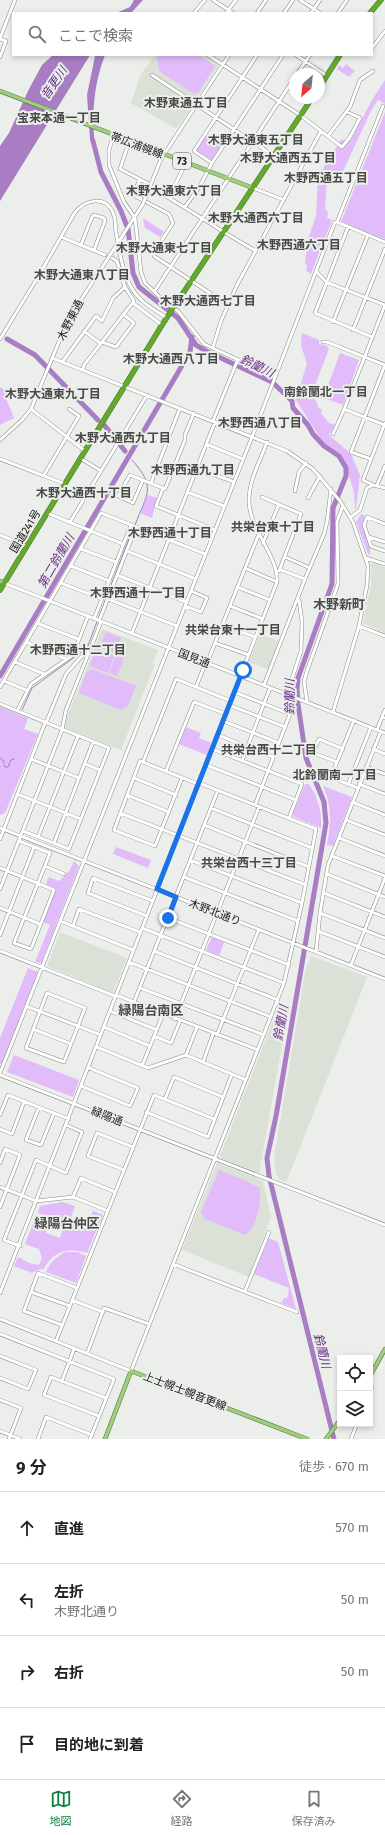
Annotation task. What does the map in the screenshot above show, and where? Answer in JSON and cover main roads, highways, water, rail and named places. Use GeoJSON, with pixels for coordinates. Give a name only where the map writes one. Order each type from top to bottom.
{"type":"FeatureCollection","features":[{"type":"Feature","properties":{"kind":"highway"},"geometry":{"type":"LineString","coordinates":[[371,12],[381,0]]}},
{"type":"Feature","properties":{"kind":"highway"},"geometry":{"type":"LineString","coordinates":[[325,79],[339,56]]}},
{"type":"Feature","properties":{"kind":"highway","name":"国道241号"},"geometry":{"type":"LineString","coordinates":[[0,590],[2,582],[65,484],[162,325],[308,104]]}},
{"type":"Feature","properties":{"kind":"main road","name":"帯広浦幌線"},"geometry":{"type":"LineString","coordinates":[[1,92],[112,136],[186,162],[253,188]]}},
{"type":"Feature","properties":{"kind":"main road"},"geometry":{"type":"LineString","coordinates":[[373,1371],[385,1349]]}},
{"type":"Feature","properties":{"kind":"main road","name":"上士幌士幌音更線"},"geometry":{"type":"LineString","coordinates":[[105,1439],[131,1370],[307,1439]]}},
{"type":"Feature","properties":{"kind":"main road"},"geometry":{"type":"LineString","coordinates":[[326,1439],[337,1424]]}},
{"type":"Feature","properties":{"kind":"water"},"geometry":{"type":"Polygon","coordinates":[[[134,0],[143,0],[132,12],[118,12],[130,7],[134,0]]]}},
{"type":"Feature","properties":{"kind":"water","name":"音更川"},"geometry":{"type":"Polygon","coordinates":[[[52,56],[89,56],[0,201],[0,146],[9,133],[28,91],[42,65],[52,56]]]}},
{"type":"Feature","properties":{"kind":"water"},"geometry":{"type":"Polygon","coordinates":[[[95,56],[105,56],[98,76],[94,99],[93,122],[95,145],[93,147],[90,139],[87,95],[95,56]]]}},
{"type":"Feature","properties":{"kind":"waterway","name":"鈴蘭川"},"geometry":{"type":"LineString","coordinates":[[93,141],[101,172],[121,211],[128,229],[133,273],[139,287],[178,318],[196,345],[272,382],[292,401],[293,408],[308,425],[313,434],[324,446],[339,456],[346,468],[346,476],[333,508],[332,584],[298,678],[298,704],[306,758],[324,802],[326,823],[276,1116],[267,1158],[269,1176],[334,1439]]}},
{"type":"Feature","properties":{"kind":"waterway","name":"第二鈴蘭川"},"geometry":{"type":"LineString","coordinates":[[0,676],[190,352],[192,337]]}},
{"type":"Feature","properties":{"kind":"waterway","name":"第二鈴蘭川"},"geometry":{"type":"LineString","coordinates":[[7,339],[35,355],[98,420]]}},
{"type":"Feature","properties":{"kind":"waterway","name":"第二鈴蘭川"},"geometry":{"type":"LineString","coordinates":[[105,426],[125,451]]}},
{"type":"Feature","properties":{"kind":"waterway"},"geometry":{"type":"LineString","coordinates":[[132,460],[145,477],[147,484],[146,498],[135,525]]}},
{"type":"Feature","properties":{"kind":"waterway"},"geometry":{"type":"LineString","coordinates":[[22,710],[32,688],[87,648],[133,528]]}},
{"type":"Feature","properties":{"kind":"waterway"},"geometry":{"type":"LineString","coordinates":[[0,758],[4,763]]}},
{"type":"Feature","properties":{"kind":"waterway"},"geometry":{"type":"LineString","coordinates":[[4,765],[5,767],[8,767],[11,760],[14,759]]}},
{"type":"Feature","properties":{"kind":"district","name":"木野東通五丁目"},"geometry":{"type":"Point","coordinates":[186,103]}},
{"type":"Feature","properties":{"kind":"district","name":"宝来本通一丁目"},"geometry":{"type":"Point","coordinates":[59,118]}},
{"type":"Feature","properties":{"kind":"district","name":"木野大通東五丁目"},"geometry":{"type":"Point","coordinates":[256,140]}},
{"type":"Feature","properties":{"kind":"district","name":"木野大通西五丁目"},"geometry":{"type":"Point","coordinates":[288,158]}},
{"type":"Feature","properties":{"kind":"district","name":"木野西通五丁目"},"geometry":{"type":"Point","coordinates":[326,178]}},
{"type":"Feature","properties":{"kind":"district","name":"木野大通東六丁目"},"geometry":{"type":"Point","coordinates":[174,191]}},
{"type":"Feature","properties":{"kind":"district","name":"木野大通西六丁目"},"geometry":{"type":"Point","coordinates":[256,218]}},
{"type":"Feature","properties":{"kind":"district","name":"木野西通六丁目"},"geometry":{"type":"Point","coordinates":[299,245]}},
{"type":"Feature","properties":{"kind":"district","name":"木野大通東七丁目"},"geometry":{"type":"Point","coordinates":[164,248]}},
{"type":"Feature","properties":{"kind":"district","name":"木野大通東八丁目"},"geometry":{"type":"Point","coordinates":[82,275]}},
{"type":"Feature","properties":{"kind":"district","name":"木野大通西七丁目"},"geometry":{"type":"Point","coordinates":[208,301]}},
{"type":"Feature","properties":{"kind":"district","name":"木野大通西八丁目"},"geometry":{"type":"Point","coordinates":[171,359]}},
{"type":"Feature","properties":{"kind":"district","name":"南鈴蘭北一丁目"},"geometry":{"type":"Point","coordinates":[326,392]}},
{"type":"Feature","properties":{"kind":"district","name":"木野大通東九丁目"},"geometry":{"type":"Point","coordinates":[53,394]}},
{"type":"Feature","properties":{"kind":"district","name":"木野西通八丁目"},"geometry":{"type":"Point","coordinates":[260,423]}},
{"type":"Feature","properties":{"kind":"district","name":"木野大通西九丁目"},"geometry":{"type":"Point","coordinates":[123,438]}},
{"type":"Feature","properties":{"kind":"district","name":"木野西通九丁目"},"geometry":{"type":"Point","coordinates":[193,470]}},
{"type":"Feature","properties":{"kind":"district","name":"木野大通西十丁目"},"geometry":{"type":"Point","coordinates":[84,493]}},
{"type":"Feature","properties":{"kind":"district","name":"共栄台東十丁目"},"geometry":{"type":"Point","coordinates":[273,527]}},
{"type":"Feature","properties":{"kind":"district","name":"木野西通十丁目"},"geometry":{"type":"Point","coordinates":[170,533]}},
{"type":"Feature","properties":{"kind":"district","name":"木野西通十一丁目"},"geometry":{"type":"Point","coordinates":[138,593]}},
{"type":"Feature","properties":{"kind":"district","name":"木野新町"},"geometry":{"type":"Point","coordinates":[339,604]}},
{"type":"Feature","properties":{"kind":"district","name":"共栄台東十一丁目"},"geometry":{"type":"Point","coordinates":[233,630]}},
{"type":"Feature","properties":{"kind":"district","name":"木野西通十二丁目"},"geometry":{"type":"Point","coordinates":[78,650]}},
{"type":"Feature","properties":{"kind":"district","name":"共栄台西十二丁目"},"geometry":{"type":"Point","coordinates":[269,750]}},
{"type":"Feature","properties":{"kind":"district","name":"北鈴蘭南一丁目"},"geometry":{"type":"Point","coordinates":[335,775]}},
{"type":"Feature","properties":{"kind":"district","name":"共栄台西十三丁目"},"geometry":{"type":"Point","coordinates":[249,863]}},
{"type":"Feature","properties":{"kind":"district","name":"緑陽台南区"},"geometry":{"type":"Point","coordinates":[151,1010]}},
{"type":"Feature","properties":{"kind":"district","name":"緑陽台仲区"},"geometry":{"type":"Point","coordinates":[67,1223]}}]}
